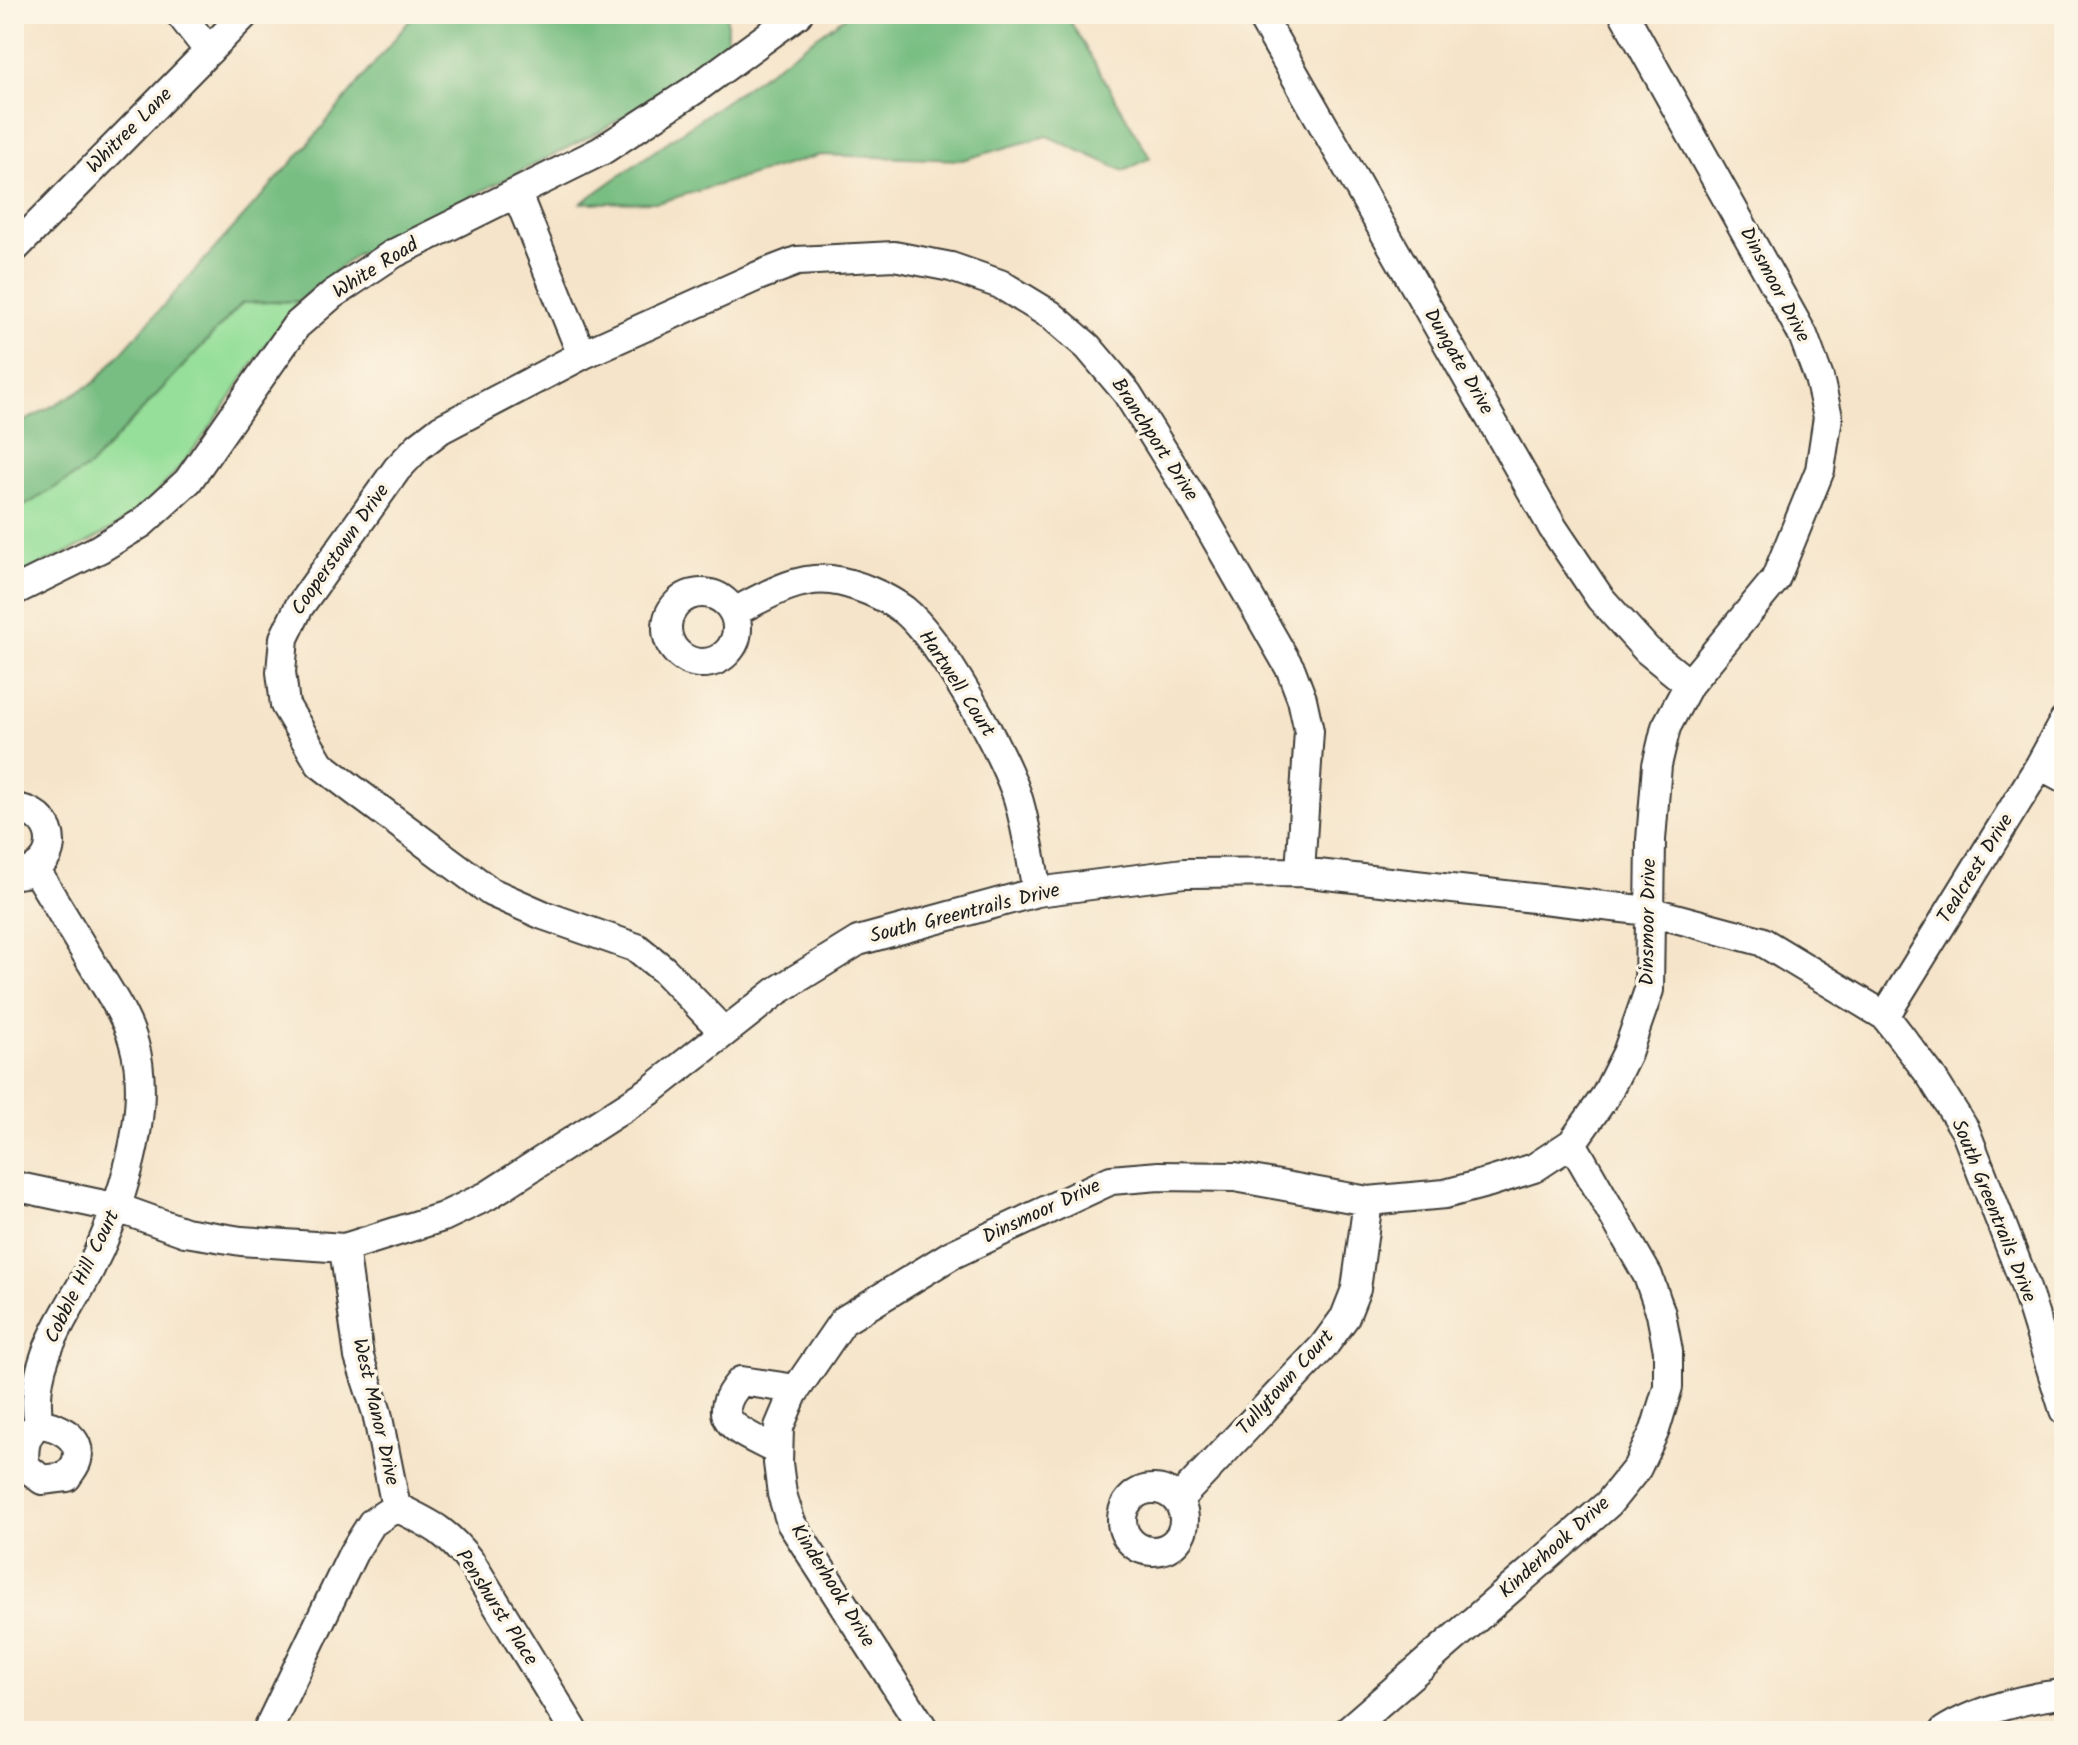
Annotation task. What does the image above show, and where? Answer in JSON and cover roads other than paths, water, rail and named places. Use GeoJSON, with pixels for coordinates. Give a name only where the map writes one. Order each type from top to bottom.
{"type":"FeatureCollection","features":[{"type":"Feature","properties":{"kind":"street"},"geometry":{"type":"LineString","coordinates":[[180,14],[209,51]]}},
{"type":"Feature","properties":{"kind":"street","name":"Whitree Lane"},"geometry":{"type":"LineString","coordinates":[[14,249],[245,14]]}},
{"type":"Feature","properties":{"kind":"street","name":"White Road"},"geometry":{"type":"LineString","coordinates":[[14,591],[99,549],[142,523],[188,481],[296,326],[333,294],[393,254],[601,151],[694,90],[798,14]]}},
{"type":"Feature","properties":{"kind":"street","name":"Dungate Drive"},"geometry":{"type":"LineString","coordinates":[[1260,14],[1553,528],[1600,598],[1647,650],[1689,684]]}},
{"type":"Feature","properties":{"kind":"street","name":"Dinsmoor Drive"},"geometry":{"type":"LineString","coordinates":[[778,1439],[796,1389],[843,1321],[951,1255],[1111,1180],[1159,1176],[1235,1177],[1368,1201],[1445,1194],[1534,1168],[1572,1143],[1606,1095],[1627,1053],[1649,990],[1649,911],[1657,765],[1666,727],[1689,684],[1775,580],[1820,470],[1828,417],[1819,378],[1803,335],[1624,14]]}},
{"type":"Feature","properties":{"kind":"street"},"geometry":{"type":"LineString","coordinates":[[517,194],[582,355]]}},
{"type":"Feature","properties":{"kind":"street","name":"Branchport Drive"},"geometry":{"type":"LineString","coordinates":[[582,355],[797,261],[894,256],[951,267],[1000,284],[1051,315],[1088,347],[1127,393],[1195,502],[1291,670],[1309,731],[1300,872]]}},
{"type":"Feature","properties":{"kind":"street","name":"Cooperstown Drive"},"geometry":{"type":"LineString","coordinates":[[582,355],[441,429],[397,469],[299,607],[284,638],[281,672],[285,705],[320,764],[355,791],[491,892],[543,915],[637,948],[664,970],[723,1031]]}},
{"type":"Feature","properties":{"kind":"street","name":"Hartwell Court"},"geometry":{"type":"LineString","coordinates":[[734,612],[790,584],[830,580],[875,593],[904,611],[933,642],[994,742],[1019,800],[1037,892]]}},
{"type":"Feature","properties":{"kind":"street","name":"Tealcrest Drive"},"geometry":{"type":"LineString","coordinates":[[1885,1016],[2052,772],[2064,721]]}},
{"type":"Feature","properties":{"kind":"street","name":"Cobble Hill Court"},"geometry":{"type":"LineString","coordinates":[[14,808],[38,815],[48,829],[49,851],[43,862],[24,872],[114,1000],[134,1042],[141,1079],[137,1122],[118,1208],[83,1282],[52,1337],[40,1371],[36,1408],[39,1424]]}},
{"type":"Feature","properties":{"kind":"street","name":"South Greentrails Drive"},"geometry":{"type":"LineString","coordinates":[[14,1186],[118,1208],[185,1232],[241,1241],[344,1248],[443,1217],[487,1196],[650,1091],[777,991],[858,941],[1037,892],[1184,873],[1300,872],[1649,911],[1761,941],[1885,1016],[1943,1094],[1965,1130],[2024,1282],[2064,1410]]}},
{"type":"Feature","properties":{"kind":"street","name":"Kinderhook Drive"},"geometry":{"type":"LineString","coordinates":[[1347,1731],[1608,1504],[1637,1468],[1655,1430],[1668,1387],[1668,1351],[1661,1314],[1648,1276],[1572,1143]]}},
{"type":"Feature","properties":{"kind":"street","name":"Tullytown Court"},"geometry":{"type":"LineString","coordinates":[[1178,1500],[1323,1347],[1345,1317],[1356,1289],[1368,1201]]}},
{"type":"Feature","properties":{"kind":"street","name":"West Manor Drive"},"geometry":{"type":"LineString","coordinates":[[267,1731],[353,1553],[372,1523],[396,1507],[377,1413],[359,1357],[344,1248]]}},
{"type":"Feature","properties":{"kind":"street"},"geometry":{"type":"LineString","coordinates":[[778,1439],[730,1424],[725,1412],[726,1401],[741,1381],[796,1389]]}},
{"type":"Feature","properties":{"kind":"street","name":"Kinderhook Drive"},"geometry":{"type":"LineString","coordinates":[[778,1439],[782,1494],[791,1523],[925,1731]]}},
{"type":"Feature","properties":{"kind":"street","name":"Penshurst Place"},"geometry":{"type":"LineString","coordinates":[[396,1507],[439,1528],[456,1543],[574,1731]]}},
{"type":"Feature","properties":{"kind":"street"},"geometry":{"type":"LineString","coordinates":[[1944,1731],[1990,1711],[2039,1696],[2064,1694]]}}]}
